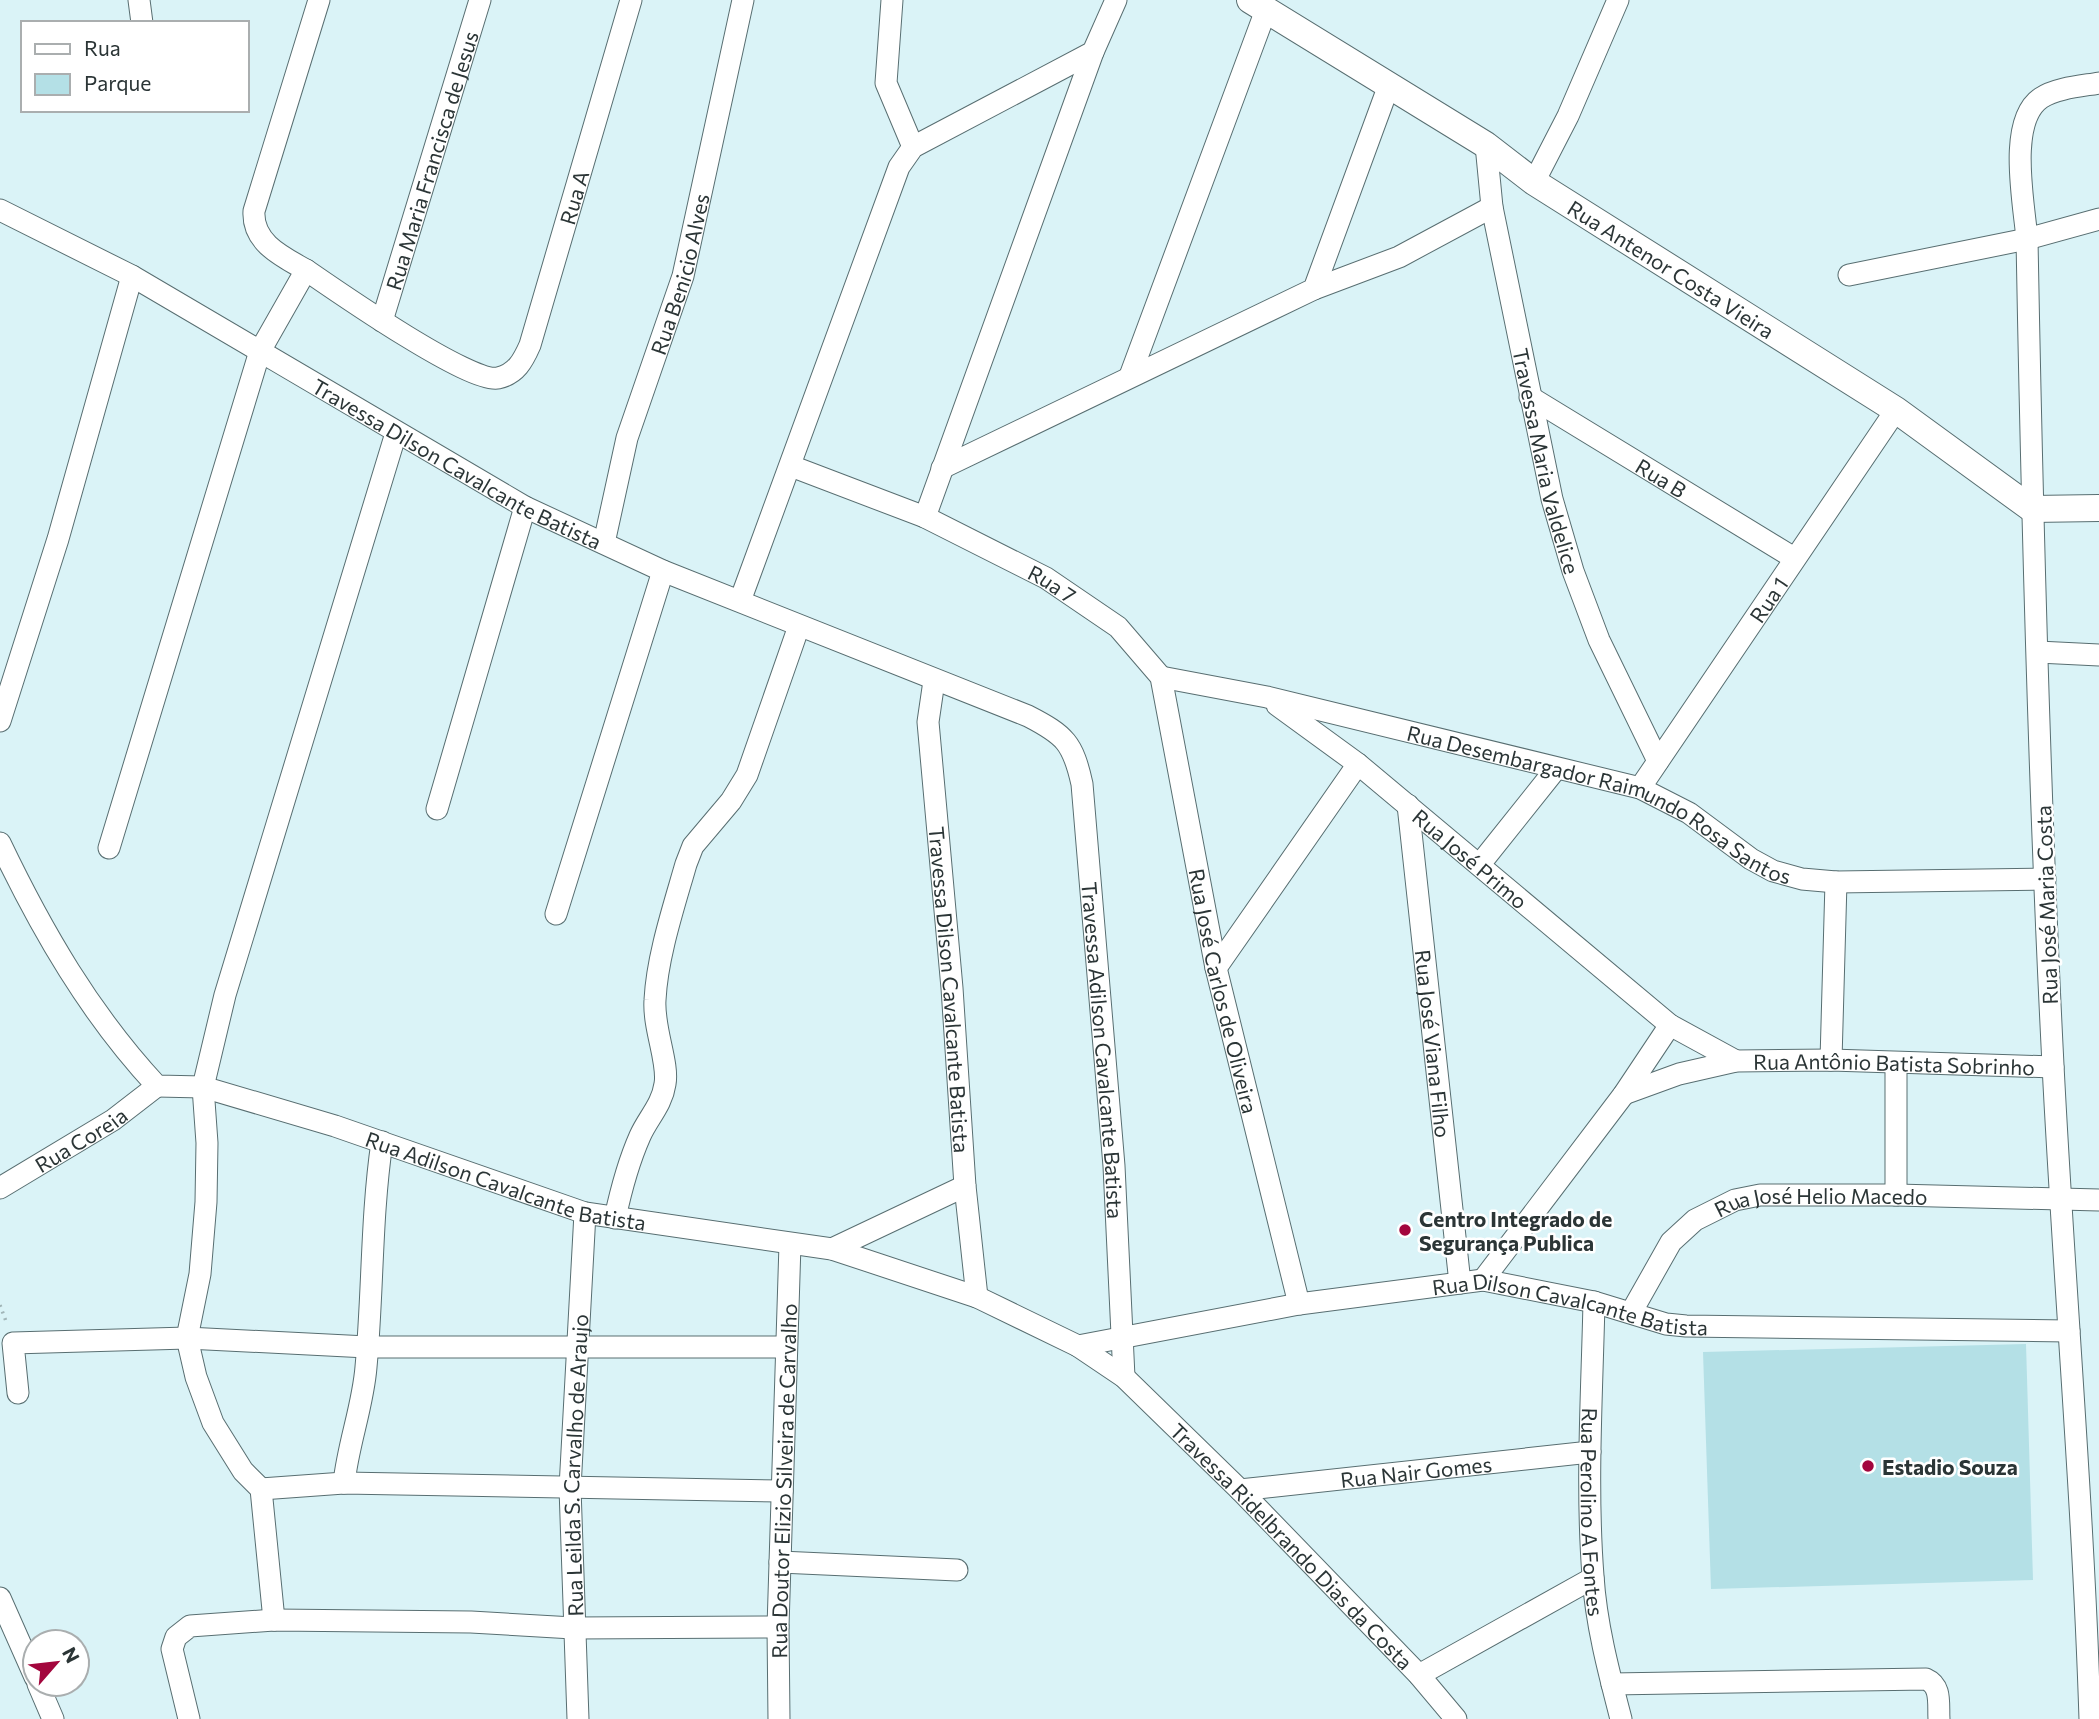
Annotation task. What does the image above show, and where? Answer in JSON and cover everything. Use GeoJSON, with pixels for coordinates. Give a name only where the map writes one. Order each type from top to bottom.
{"type":"FeatureCollection","features":[{"type":"Feature","properties":{"kind":"main road","name":"Rua Antenor Costa Vieira"},"geometry":{"type":"LineString","coordinates":[[1258,5],[1486,145],[1534,181],[1896,410],[2032,509]]}},
{"type":"Feature","properties":{"kind":"main road"},"geometry":{"type":"LineString","coordinates":[[2032,509],[2099,508]]}},
{"type":"Feature","properties":{"kind":"street"},"geometry":{"type":"LineString","coordinates":[[139,0],[142,21]]}},
{"type":"Feature","properties":{"kind":"street"},"geometry":{"type":"LineString","coordinates":[[319,0],[254,211],[253,223],[257,235],[268,245],[382,321]]}},
{"type":"Feature","properties":{"kind":"street","name":"Rua Maria Francisca de Jesus"},"geometry":{"type":"LineString","coordinates":[[382,321],[480,0]]}},
{"type":"Feature","properties":{"kind":"street","name":"Rua A"},"geometry":{"type":"LineString","coordinates":[[382,321],[464,368],[495,379],[517,369],[530,345],[631,0]]}},
{"type":"Feature","properties":{"kind":"street","name":"Rua Benicio Alves"},"geometry":{"type":"LineString","coordinates":[[604,543],[629,429],[682,276],[743,0]]}},
{"type":"Feature","properties":{"kind":"street"},"geometry":{"type":"LineString","coordinates":[[892,0],[886,83],[913,147]]}},
{"type":"Feature","properties":{"kind":"street"},"geometry":{"type":"LineString","coordinates":[[925,517],[1031,230],[1093,52],[1116,0]]}},
{"type":"Feature","properties":{"kind":"street"},"geometry":{"type":"LineString","coordinates":[[1534,181],[1568,116],[1618,0]]}},
{"type":"Feature","properties":{"kind":"street"},"geometry":{"type":"LineString","coordinates":[[1130,376],[1258,5]]}},
{"type":"Feature","properties":{"kind":"street"},"geometry":{"type":"LineString","coordinates":[[740,601],[791,466],[887,194],[913,147],[1093,52]]}},
{"type":"Feature","properties":{"kind":"street","name":"Rua José Maria Costa"},"geometry":{"type":"LineString","coordinates":[[2090,1719],[2092,1570],[2069,1331],[2053,1067],[2032,509],[2027,239],[2021,138],[2031,107],[2048,94],[2099,83]]}},
{"type":"Feature","properties":{"kind":"street"},"geometry":{"type":"LineString","coordinates":[[1314,289],[1389,85]]}},
{"type":"Feature","properties":{"kind":"street","name":"Travessa Maria Valdelice"},"geometry":{"type":"LineString","coordinates":[[1486,145],[1492,207],[1530,397],[1573,571],[1599,640],[1658,761]]}},
{"type":"Feature","properties":{"kind":"street"},"geometry":{"type":"LineString","coordinates":[[942,468],[1314,289],[1399,257],[1492,207]]}},
{"type":"Feature","properties":{"kind":"street","name":"Travessa Dilson Cavalcante Batista"},"geometry":{"type":"LineString","coordinates":[[0,211],[132,276],[525,507],[663,571],[934,681],[1028,716],[1056,731]]}},
{"type":"Feature","properties":{"kind":"street"},"geometry":{"type":"LineString","coordinates":[[1849,275],[2027,239],[2099,219]]}},
{"type":"Feature","properties":{"kind":"street"},"geometry":{"type":"LineString","coordinates":[[109,848],[260,351],[306,270]]}},
{"type":"Feature","properties":{"kind":"street"},"geometry":{"type":"LineString","coordinates":[[0,721],[58,539],[132,276]]}},
{"type":"Feature","properties":{"kind":"street","name":"Rua B"},"geometry":{"type":"LineString","coordinates":[[1530,397],[1794,558]]}},
{"type":"Feature","properties":{"kind":"street","name":"Rua 1"},"geometry":{"type":"LineString","coordinates":[[1640,788],[1896,410]]}},
{"type":"Feature","properties":{"kind":"street"},"geometry":{"type":"LineString","coordinates":[[274,1620],[261,1489],[243,1471],[213,1423],[196,1377],[187,1338],[200,1274],[206,1202],[207,1143],[203,1087],[225,995],[396,433]]}},
{"type":"Feature","properties":{"kind":"street","name":"Rua 7"},"geometry":{"type":"LineString","coordinates":[[791,466],[925,517],[1046,578],[1118,627],[1161,677]]}},
{"type":"Feature","properties":{"kind":"street"},"geometry":{"type":"LineString","coordinates":[[437,809],[525,507]]}},
{"type":"Feature","properties":{"kind":"street"},"geometry":{"type":"LineString","coordinates":[[556,914],[663,571]]}},
{"type":"Feature","properties":{"kind":"street"},"geometry":{"type":"LineString","coordinates":[[615,1219],[632,1153],[644,1127],[662,1100],[665,1087],[665,1064],[654,1022],[655,997],[685,864],[693,846],[731,801],[747,775],[799,626]]}},
{"type":"Feature","properties":{"kind":"street"},"geometry":{"type":"LineString","coordinates":[[2038,652],[2099,655]]}},
{"type":"Feature","properties":{"kind":"street","name":"Rua Desembargador Raimundo Rosa Santos"},"geometry":{"type":"LineString","coordinates":[[1161,677],[1267,697],[1555,770],[1640,788],[1689,813],[1751,859],[1773,871],[1802,878],[1836,882],[2045,879]]}},
{"type":"Feature","properties":{"kind":"street","name":"Rua José Carlos de Oliveira"},"geometry":{"type":"LineString","coordinates":[[1161,677],[1216,968],[1299,1304]]}},
{"type":"Feature","properties":{"kind":"street","name":"Travessa Dilson Cavalcante Batista"},"geometry":{"type":"LineString","coordinates":[[934,681],[928,722],[952,988],[965,1186],[977,1297]]}},
{"type":"Feature","properties":{"kind":"street","name":"Rua José Primo"},"geometry":{"type":"LineString","coordinates":[[1267,697],[1358,764],[1670,1025],[1736,1061]]}},
{"type":"Feature","properties":{"kind":"street","name":"Travessa Adilson Cavalcante Batista"},"geometry":{"type":"LineString","coordinates":[[1056,731],[1075,755],[1082,784],[1114,1166],[1124,1377]]}},
{"type":"Feature","properties":{"kind":"street"},"geometry":{"type":"LineString","coordinates":[[1216,968],[1358,764]]}},
{"type":"Feature","properties":{"kind":"street"},"geometry":{"type":"LineString","coordinates":[[1480,864],[1555,770]]}},
{"type":"Feature","properties":{"kind":"street","name":"Rua José Viana Filho"},"geometry":{"type":"LineString","coordinates":[[1408,805],[1460,1283]]}},
{"type":"Feature","properties":{"kind":"street"},"geometry":{"type":"LineString","coordinates":[[0,843],[47,937],[108,1028],[157,1086]]}},
{"type":"Feature","properties":{"kind":"street"},"geometry":{"type":"LineString","coordinates":[[1831,1060],[1836,882]]}},
{"type":"Feature","properties":{"kind":"street"},"geometry":{"type":"LineString","coordinates":[[1483,1280],[1624,1094],[1670,1025]]}},
{"type":"Feature","properties":{"kind":"street","name":"Rua Antônio Batista Sobrinho"},"geometry":{"type":"LineString","coordinates":[[1624,1094],[1679,1074],[1736,1061],[1831,1060],[2053,1067]]}},
{"type":"Feature","properties":{"kind":"street"},"geometry":{"type":"LineString","coordinates":[[1896,1063],[1896,1195]]}},
{"type":"Feature","properties":{"kind":"street","name":"Rua Adilson Cavalcante Batista"},"geometry":{"type":"LineString","coordinates":[[157,1086],[203,1087],[382,1142],[585,1213],[832,1249],[977,1297],[1078,1346],[1124,1377]]}},
{"type":"Feature","properties":{"kind":"street","name":"Rua Coreia"},"geometry":{"type":"LineString","coordinates":[[0,1188],[113,1120],[157,1086]]}},
{"type":"Feature","properties":{"kind":"street"},"geometry":{"type":"LineString","coordinates":[[344,1483],[348,1447],[363,1390],[376,1184],[382,1142]]}},
{"type":"Feature","properties":{"kind":"street"},"geometry":{"type":"LineString","coordinates":[[832,1249],[965,1186]]}},
{"type":"Feature","properties":{"kind":"street","name":"Rua José Helio Macedo"},"geometry":{"type":"LineString","coordinates":[[1632,1311],[1671,1242],[1695,1220],[1714,1208],[1760,1195],[2099,1200]]}},
{"type":"Feature","properties":{"kind":"street","name":"Rua Leilda S. Carvalho de Araujo"},"geometry":{"type":"LineString","coordinates":[[578,1719],[570,1488],[585,1213]]}},
{"type":"Feature","properties":{"kind":"street","name":"Rua Doutor Elizio Silveira de Carvalho"},"geometry":{"type":"LineString","coordinates":[[779,1719],[778,1627],[790,1244]]}},
{"type":"Feature","properties":{"kind":"street","name":"Rua Dilson Cavalcante Batista"},"geometry":{"type":"LineString","coordinates":[[1078,1346],[1299,1304],[1483,1280],[1632,1311],[1666,1324],[2069,1331]]}},
{"type":"Feature","properties":{"kind":"street","name":"Rua Perolino A Fontes"},"geometry":{"type":"LineString","coordinates":[[1594,1302],[1590,1452],[1593,1577],[1621,1719]]}},
{"type":"Feature","properties":{"kind":"street"},"geometry":{"type":"LineString","coordinates":[[18,1393],[13,1343],[187,1338],[367,1347],[786,1347]]}},
{"type":"Feature","properties":{"kind":"street","name":"Travessa Ridelbrando Dias da Costa"},"geometry":{"type":"LineString","coordinates":[[1124,1377],[1240,1490],[1419,1675],[1455,1719]]}},
{"type":"Feature","properties":{"kind":"street","name":"Rua Nair Gomes"},"geometry":{"type":"LineString","coordinates":[[1240,1490],[1590,1452]]}},
{"type":"Feature","properties":{"kind":"street"},"geometry":{"type":"LineString","coordinates":[[261,1489],[344,1483],[782,1491]]}},
{"type":"Feature","properties":{"kind":"street"},"geometry":{"type":"LineString","coordinates":[[780,1562],[957,1570]]}},
{"type":"Feature","properties":{"kind":"street"},"geometry":{"type":"LineString","coordinates":[[1419,1675],[1593,1577]]}},
{"type":"Feature","properties":{"kind":"street"},"geometry":{"type":"LineString","coordinates":[[0,1598],[21,1645]]}},
{"type":"Feature","properties":{"kind":"street"},"geometry":{"type":"LineString","coordinates":[[189,1719],[174,1667],[172,1649],[176,1637],[190,1626],[274,1620],[471,1622],[573,1628],[778,1627]]}},
{"type":"Feature","properties":{"kind":"street"},"geometry":{"type":"LineString","coordinates":[[1612,1684],[1926,1679],[1935,1684],[1939,1719]]}},
{"type":"Feature","properties":{"kind":"street"},"geometry":{"type":"LineString","coordinates":[[44,1698],[53,1719]]}},
{"type":"Feature","properties":{"kind":"green space","name":"Estadio Souza"},"geometry":{"type":"Polygon","coordinates":[[[2026,1344],[2033,1580],[1711,1589],[1703,1352],[2026,1344]]]}},
{"type":"Feature","properties":{"kind":"place","name":"Centro Integrado de Segurança Publica"},"geometry":{"type":"Point","coordinates":[1405,1230]}},
{"type":"Feature","properties":{"kind":"place","name":"Estadio Souza"},"geometry":{"type":"Point","coordinates":[1868,1466]}}]}
